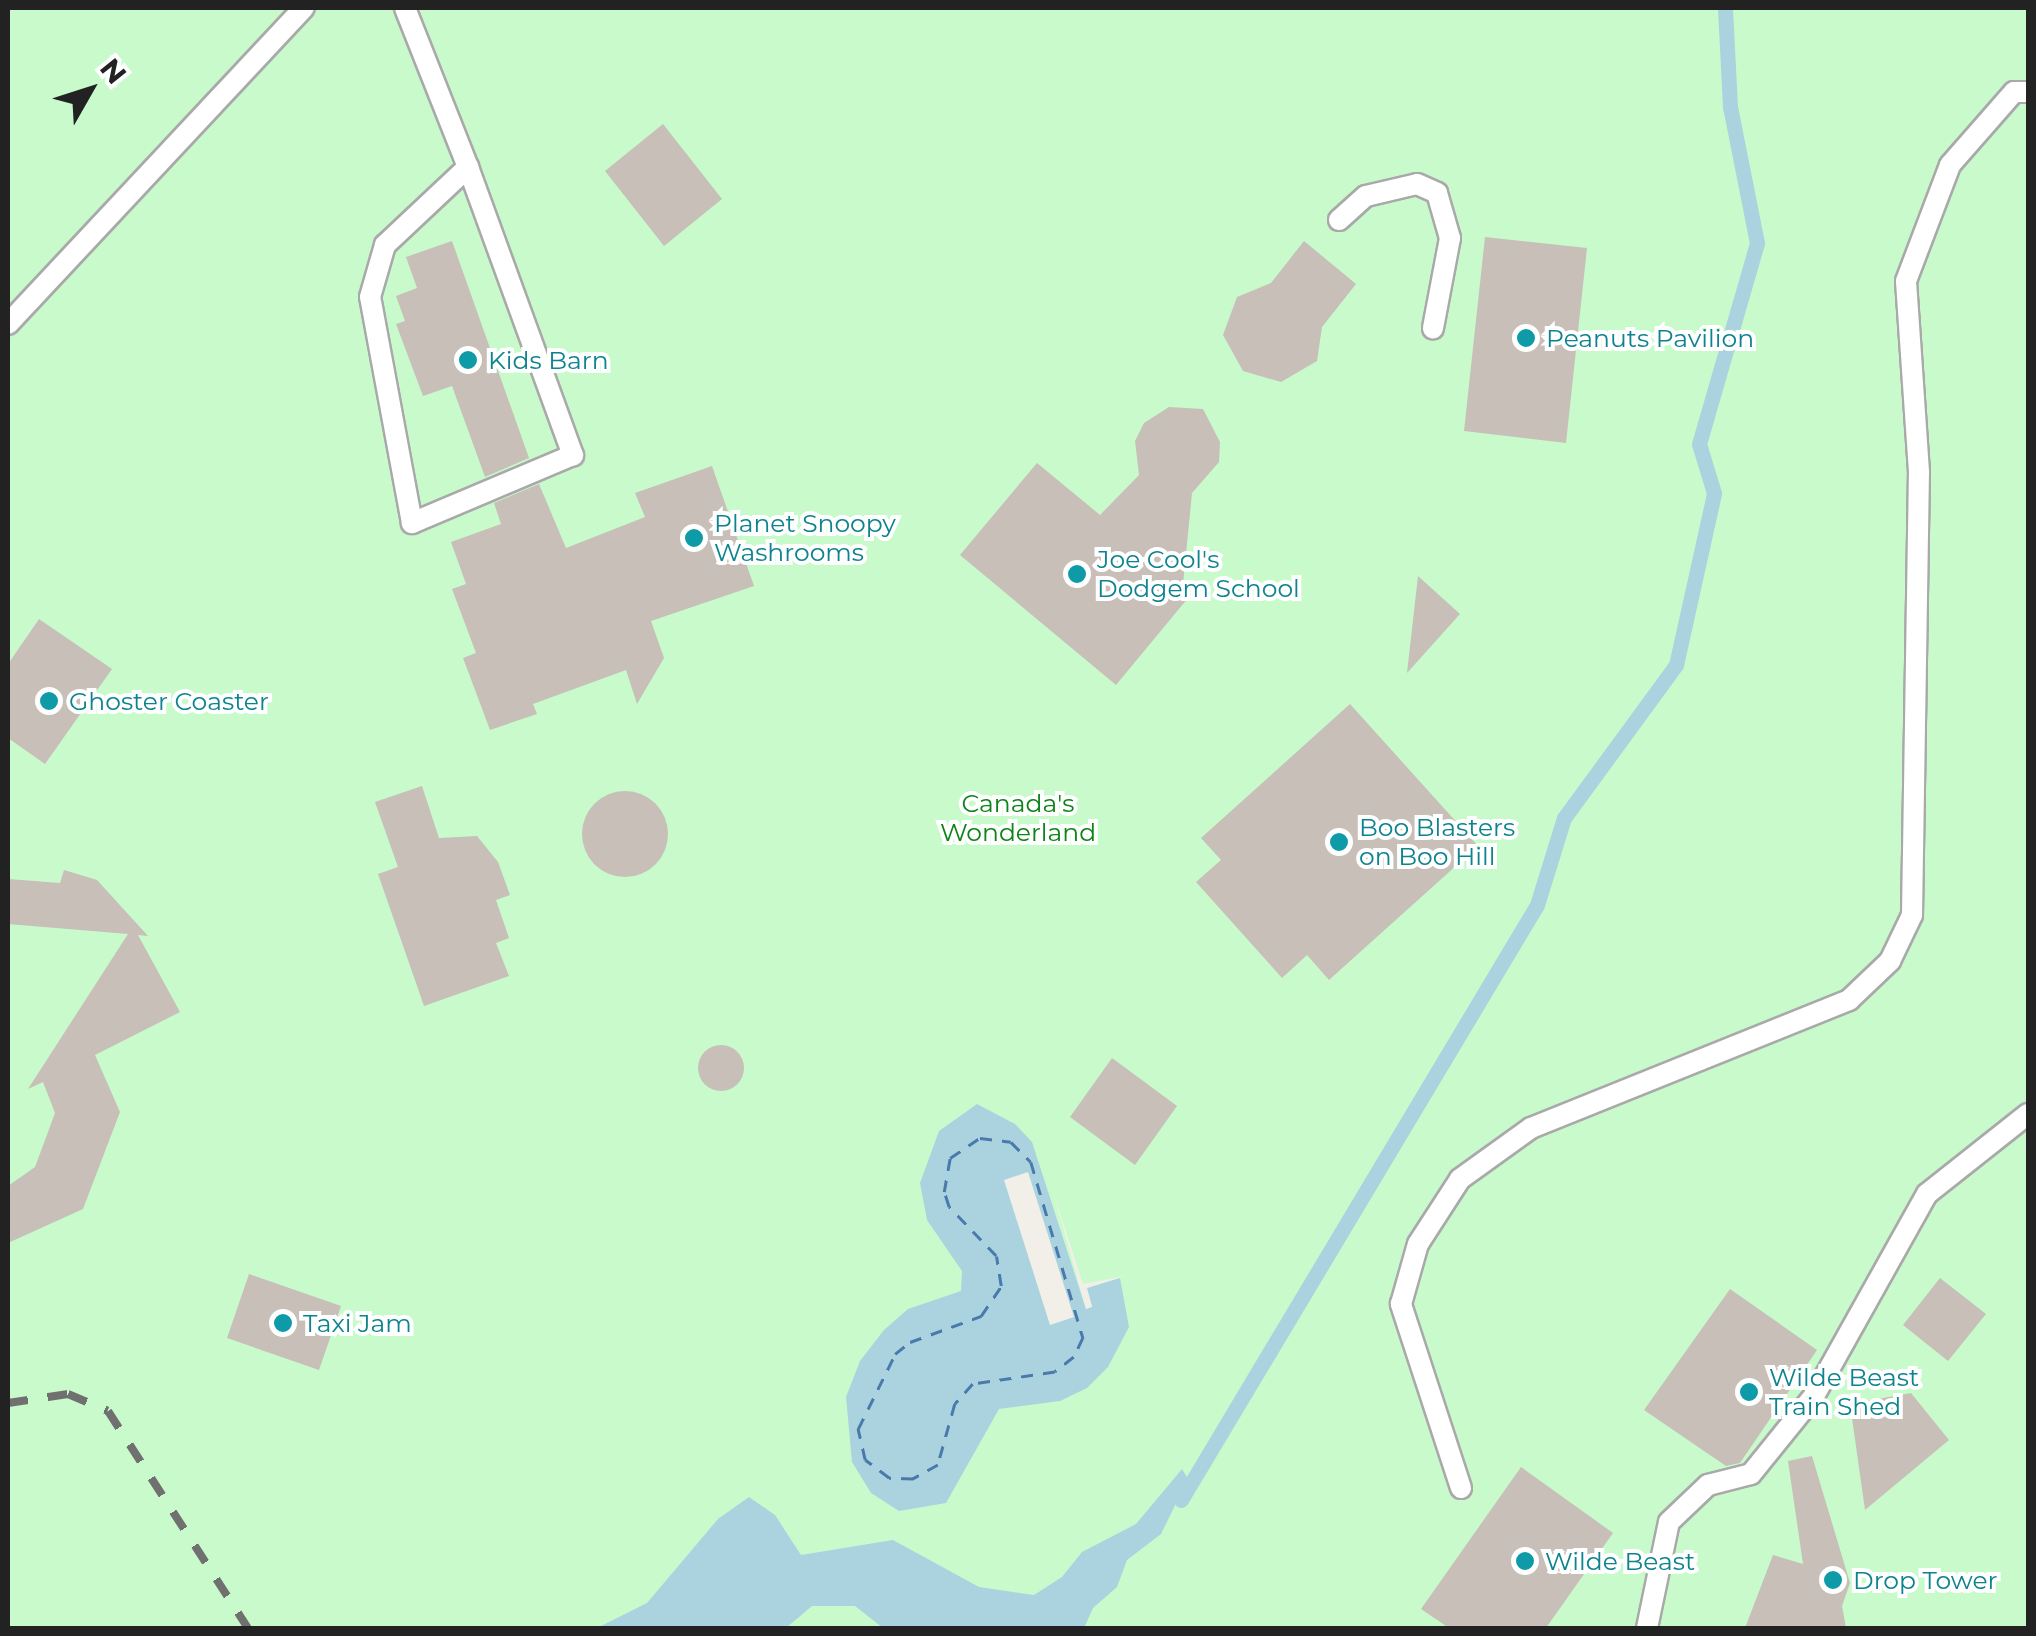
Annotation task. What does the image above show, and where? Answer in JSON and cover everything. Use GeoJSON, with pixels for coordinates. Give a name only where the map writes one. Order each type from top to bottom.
{"type":"FeatureCollection","features":[{"type":"Feature","properties":{"kind":"lane"},"geometry":{"type":"LineString","coordinates":[[8,324],[304,8]]}},
{"type":"Feature","properties":{"kind":"lane"},"geometry":{"type":"LineString","coordinates":[[405,8],[468,167],[573,455],[412,522],[370,297],[385,245],[468,167]]}},
{"type":"Feature","properties":{"kind":"lane"},"geometry":{"type":"LineString","coordinates":[[1461,1488],[1401,1304],[1418,1244],[1460,1180],[1531,1128],[1849,1000],[1890,961],[1912,915],[1918,472],[1906,282],[1950,165],[2014,92],[2028,92]]}},
{"type":"Feature","properties":{"kind":"lane"},"geometry":{"type":"LineString","coordinates":[[1340,220],[1366,196],[1417,184],[1438,193],[1450,238],[1433,328]]}},
{"type":"Feature","properties":{"kind":"lane"},"geometry":{"type":"LineString","coordinates":[[1647,1628],[1669,1522],[1708,1485],[1751,1474],[1814,1396],[1927,1194],[2028,1114]]}},
{"type":"Feature","properties":{"kind":"green space","name":"Canada's Wonderland"},"geometry":{"type":"Polygon","coordinates":[[[8,8],[2028,8],[2028,1628],[8,1628],[8,8]]]}},
{"type":"Feature","properties":{"kind":"water"},"geometry":{"type":"Polygon","coordinates":[[[977,1104],[1015,1124],[1032,1142],[1086,1309],[1092,1306],[1086,1288],[1120,1278],[1129,1327],[1108,1367],[1087,1388],[1060,1401],[999,1409],[946,1503],[899,1511],[871,1493],[852,1462],[846,1397],[860,1361],[884,1330],[908,1309],[961,1291],[962,1271],[927,1220],[920,1183],[939,1131],[977,1104]]]}},
{"type":"Feature","properties":{"kind":"water"},"geometry":{"type":"Polygon","coordinates":[[[1182,1469],[1188,1479],[1161,1534],[1127,1560],[1117,1587],[1093,1608],[1084,1628],[883,1628],[855,1606],[812,1606],[786,1628],[597,1628],[647,1603],[718,1519],[749,1497],[775,1515],[801,1555],[893,1540],[979,1587],[1034,1595],[1062,1577],[1082,1552],[1136,1524],[1182,1469]]]}},
{"type":"Feature","properties":{"kind":"pier"},"geometry":{"type":"Polygon","coordinates":[[[1028,1172],[1074,1317],[1050,1325],[1004,1180],[1028,1172]]]}},
{"type":"Feature","properties":{"kind":"pier"},"geometry":{"type":"Polygon","coordinates":[[[1053,1192],[1083,1284],[1125,1276],[1087,1288],[1092,1307],[1086,1309],[1053,1192]]]}},
{"type":"Feature","properties":{"kind":"building"},"geometry":{"type":"Polygon","coordinates":[[[663,124],[722,199],[664,246],[605,171],[663,124]]]}},
{"type":"Feature","properties":{"kind":"building","name":"Peanuts Pavilion"},"geometry":{"type":"Polygon","coordinates":[[[1485,237],[1587,248],[1566,443],[1464,431],[1485,237]]]}},
{"type":"Feature","properties":{"kind":"building","name":"Kids Barn"},"geometry":{"type":"Polygon","coordinates":[[[452,241],[529,458],[485,477],[452,386],[423,396],[396,324],[405,321],[396,296],[417,288],[406,257],[452,241]]]}},
{"type":"Feature","properties":{"kind":"building"},"geometry":{"type":"Polygon","coordinates":[[[1304,241],[1356,284],[1322,327],[1317,361],[1281,382],[1243,371],[1223,335],[1237,297],[1271,283],[1304,241]]]}},
{"type":"Feature","properties":{"kind":"building","name":"Joe Cool's Dodgem School"},"geometry":{"type":"Polygon","coordinates":[[[1169,407],[1203,409],[1220,442],[1219,462],[1192,493],[1183,584],[1193,592],[1116,685],[960,555],[1037,463],[1100,515],[1139,475],[1135,441],[1144,423],[1169,407]]]}},
{"type":"Feature","properties":{"kind":"building"},"geometry":{"type":"Polygon","coordinates":[[[712,466],[754,586],[651,621],[664,658],[637,704],[626,670],[533,704],[537,714],[490,730],[463,658],[476,653],[452,589],[466,584],[451,542],[501,524],[494,503],[539,484],[566,548],[645,517],[635,493],[712,466]]]}},
{"type":"Feature","properties":{"kind":"building"},"geometry":{"type":"Polygon","coordinates":[[[1418,576],[1460,614],[1407,673],[1418,576]]]}},
{"type":"Feature","properties":{"kind":"building","name":"Ghoster Coaster"},"geometry":{"type":"Polygon","coordinates":[[[39,619],[112,669],[45,764],[8,738],[8,664],[39,619]]]}},
{"type":"Feature","properties":{"kind":"building","name":"Boo Blasters on Boo Hill"},"geometry":{"type":"Polygon","coordinates":[[[1350,704],[1478,846],[1329,980],[1307,955],[1282,978],[1196,882],[1221,860],[1201,838],[1350,704]]]}},
{"type":"Feature","properties":{"kind":"building"},"geometry":{"type":"Polygon","coordinates":[[[422,786],[439,838],[477,836],[498,862],[510,895],[496,900],[509,938],[496,943],[509,976],[424,1006],[378,874],[398,867],[375,802],[422,786]]]}},
{"type":"Feature","properties":{"kind":"building"},"geometry":{"type":"Polygon","coordinates":[[[625,791],[655,804],[668,834],[655,864],[625,877],[595,864],[582,834],[595,804],[625,791]]]}},
{"type":"Feature","properties":{"kind":"building"},"geometry":{"type":"Polygon","coordinates":[[[64,870],[97,880],[148,936],[138,935],[180,1012],[95,1055],[120,1112],[83,1209],[8,1243],[8,1186],[35,1167],[55,1113],[43,1082],[28,1089],[128,934],[8,924],[8,879],[60,883],[64,870]]]}},
{"type":"Feature","properties":{"kind":"building"},"geometry":{"type":"Polygon","coordinates":[[[721,1045],[737,1052],[744,1068],[737,1084],[721,1091],[705,1084],[698,1068],[705,1052],[721,1045]]]}},
{"type":"Feature","properties":{"kind":"building"},"geometry":{"type":"Polygon","coordinates":[[[1112,1058],[1177,1106],[1135,1165],[1070,1117],[1112,1058]]]}},
{"type":"Feature","properties":{"kind":"building","name":"Taxi Jam"},"geometry":{"type":"Polygon","coordinates":[[[249,1274],[341,1306],[319,1370],[227,1338],[249,1274]]]}},
{"type":"Feature","properties":{"kind":"building"},"geometry":{"type":"Polygon","coordinates":[[[1940,1278],[1986,1314],[1948,1361],[1903,1325],[1940,1278]]]}},
{"type":"Feature","properties":{"kind":"building","name":"Wilde Beast Train Shed"},"geometry":{"type":"Polygon","coordinates":[[[1730,1289],[1817,1350],[1740,1463],[1726,1466],[1644,1410],[1730,1289]]]}},
{"type":"Feature","properties":{"kind":"building"},"geometry":{"type":"Polygon","coordinates":[[[1911,1393],[1949,1440],[1865,1510],[1850,1404],[1911,1393]]]}},
{"type":"Feature","properties":{"kind":"building"},"geometry":{"type":"Polygon","coordinates":[[[1812,1456],[1850,1583],[1842,1606],[1846,1628],[1745,1628],[1773,1555],[1803,1564],[1788,1461],[1812,1456]]]}},
{"type":"Feature","properties":{"kind":"building","name":"Wilde Beast"},"geometry":{"type":"Polygon","coordinates":[[[1521,1467],[1613,1533],[1546,1628],[1449,1628],[1421,1609],[1521,1467]]]}},
{"type":"Feature","properties":{"kind":"waterway"},"geometry":{"type":"LineString","coordinates":[[1181,1500],[1537,905],[1564,818],[1676,665],[1714,493],[1699,444],[1757,243],[1730,107],[1725,8]]}},
{"type":"Feature","properties":{"kind":"ferry route"},"geometry":{"type":"LineString","coordinates":[[980,1138],[1011,1142],[1031,1162],[1083,1338],[1074,1357],[1055,1372],[973,1384],[955,1404],[938,1465],[913,1479],[889,1478],[865,1460],[858,1429],[895,1354],[910,1342],[981,1316],[1001,1286],[996,1256],[949,1207],[944,1192],[950,1158],[980,1138]]}},
{"type":"Feature","properties":{"kind":"railway"},"geometry":{"type":"LineString","coordinates":[[8,1403],[68,1394],[108,1411],[248,1628]]}},
{"type":"Feature","properties":{"kind":"place","name":"Peanuts Pavilion"},"geometry":{"type":"Point","coordinates":[1526,338]}},
{"type":"Feature","properties":{"kind":"place","name":"Kids Barn"},"geometry":{"type":"Point","coordinates":[468,360]}},
{"type":"Feature","properties":{"kind":"place","name":"Planet Snoopy Washrooms"},"geometry":{"type":"Point","coordinates":[694,538]}},
{"type":"Feature","properties":{"kind":"place","name":"Joe Cool's Dodgem School"},"geometry":{"type":"Point","coordinates":[1077,574]}},
{"type":"Feature","properties":{"kind":"place","name":"Ghoster Coaster"},"geometry":{"type":"Point","coordinates":[49,701]}},
{"type":"Feature","properties":{"kind":"place","name":"Boo Blasters on Boo Hill"},"geometry":{"type":"Point","coordinates":[1339,842]}},
{"type":"Feature","properties":{"kind":"place","name":"Taxi Jam"},"geometry":{"type":"Point","coordinates":[283,1323]}},
{"type":"Feature","properties":{"kind":"place","name":"Wilde Beast Train Shed"},"geometry":{"type":"Point","coordinates":[1749,1392]}},
{"type":"Feature","properties":{"kind":"place","name":"Wilde Beast"},"geometry":{"type":"Point","coordinates":[1525,1561]}},
{"type":"Feature","properties":{"kind":"place","name":"Drop Tower"},"geometry":{"type":"Point","coordinates":[1833,1580]}}]}
